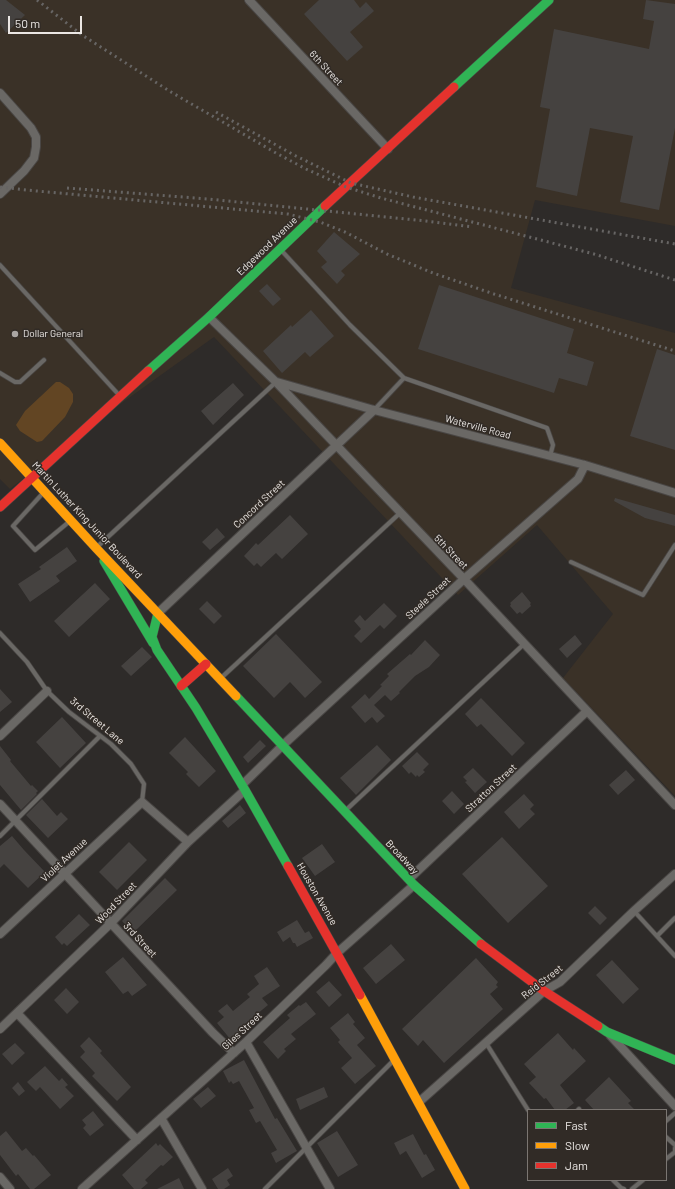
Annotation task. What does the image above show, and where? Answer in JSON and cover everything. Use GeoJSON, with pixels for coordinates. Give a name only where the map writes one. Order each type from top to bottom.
{"type":"FeatureCollection","features":[{"type":"Feature","properties":{"kind":"street","name":"6th Street"},"geometry":{"type":"LineString","coordinates":[[249,0],[388,150]]}},
{"type":"Feature","properties":{"kind":"street","name":"Edgewood Avenue"},"geometry":{"type":"LineString","coordinates":[[0,507],[209,316],[549,0]]}},
{"type":"Feature","properties":{"kind":"street"},"geometry":{"type":"LineString","coordinates":[[0,92],[31,128],[36,137],[34,158],[24,171],[0,194]]}},
{"type":"Feature","properties":{"kind":"street","name":"5th Street"},"geometry":{"type":"LineString","coordinates":[[209,316],[276,382],[464,579],[675,805]]}},
{"type":"Feature","properties":{"kind":"street","name":"Waterville Road"},"geometry":{"type":"LineString","coordinates":[[276,382],[374,410],[550,456],[675,493]]}},
{"type":"Feature","properties":{"kind":"street","name":"Concord Street"},"geometry":{"type":"LineString","coordinates":[[158,612],[374,410]]}},
{"type":"Feature","properties":{"kind":"street","name":"Martin Luther King Junior Boulevard"},"geometry":{"type":"LineString","coordinates":[[0,443],[96,548],[158,612]]}},
{"type":"Feature","properties":{"kind":"street","name":"Steele Street"},"geometry":{"type":"LineString","coordinates":[[283,745],[464,579],[578,479],[585,466]]}},
{"type":"Feature","properties":{"kind":"street"},"geometry":{"type":"LineString","coordinates":[[96,548],[157,650]]}},
{"type":"Feature","properties":{"kind":"street","name":"Houston Avenue"},"geometry":{"type":"LineString","coordinates":[[158,612],[152,638],[157,650],[244,788],[337,952],[465,1189]]}},
{"type":"Feature","properties":{"kind":"street","name":"Broadway"},"geometry":{"type":"LineString","coordinates":[[158,612],[411,882],[478,942],[544,991],[607,1032],[675,1060]]}},
{"type":"Feature","properties":{"kind":"street"},"geometry":{"type":"LineString","coordinates":[[181,686],[206,664]]}},
{"type":"Feature","properties":{"kind":"street"},"geometry":{"type":"LineString","coordinates":[[0,736],[48,691]]}},
{"type":"Feature","properties":{"kind":"street","name":"Stratton Street"},"geometry":{"type":"LineString","coordinates":[[411,882],[587,711]]}},
{"type":"Feature","properties":{"kind":"street","name":"Wood Street"},"geometry":{"type":"LineString","coordinates":[[0,1029],[111,923],[188,842],[244,788],[283,745]]}},
{"type":"Feature","properties":{"kind":"street"},"geometry":{"type":"LineString","coordinates":[[142,802],[188,842]]}},
{"type":"Feature","properties":{"kind":"street","name":"Violet Avenue"},"geometry":{"type":"LineString","coordinates":[[0,934],[142,802]]}},
{"type":"Feature","properties":{"kind":"street","name":"3rd Street"},"geometry":{"type":"LineString","coordinates":[[0,804],[213,1033],[234,1053]]}},
{"type":"Feature","properties":{"kind":"street","name":"Reid Street"},"geometry":{"type":"LineString","coordinates":[[418,1102],[544,991],[560,982],[675,874]]}},
{"type":"Feature","properties":{"kind":"street","name":"Giles Street"},"geometry":{"type":"LineString","coordinates":[[82,1189],[246,1042],[326,965],[337,952],[411,882]]}},
{"type":"Feature","properties":{"kind":"street"},"geometry":{"type":"LineString","coordinates":[[17,1013],[137,1140]]}},
{"type":"Feature","properties":{"kind":"street"},"geometry":{"type":"LineString","coordinates":[[607,1032],[675,1106]]}},
{"type":"Feature","properties":{"kind":"street"},"geometry":{"type":"LineString","coordinates":[[246,1042],[330,1189]]}},
{"type":"Feature","properties":{"kind":"street"},"geometry":{"type":"LineString","coordinates":[[161,1118],[202,1189]]}},
{"type":"Feature","properties":{"kind":"street"},"geometry":{"type":"LineString","coordinates":[[0,1177],[10,1189]]}},
{"type":"Feature","properties":{"kind":"lane"},"geometry":{"type":"LineString","coordinates":[[280,249],[350,325],[404,378],[547,428],[553,445],[550,456]]}},
{"type":"Feature","properties":{"kind":"lane"},"geometry":{"type":"LineString","coordinates":[[0,265],[120,396]]}},
{"type":"Feature","properties":{"kind":"lane"},"geometry":{"type":"LineString","coordinates":[[0,373],[15,382],[20,382],[44,360]]}},
{"type":"Feature","properties":{"kind":"lane"},"geometry":{"type":"LineString","coordinates":[[374,410],[404,378]]}},
{"type":"Feature","properties":{"kind":"lane"},"geometry":{"type":"LineString","coordinates":[[96,548],[276,382]]}},
{"type":"Feature","properties":{"kind":"lane"},"geometry":{"type":"LineString","coordinates":[[45,491],[12,526],[36,550],[71,520]]}},
{"type":"Feature","properties":{"kind":"lane"},"geometry":{"type":"LineString","coordinates":[[221,679],[400,513]]}},
{"type":"Feature","properties":{"kind":"lane"},"geometry":{"type":"LineString","coordinates":[[571,562],[644,595],[675,545]]}},
{"type":"Feature","properties":{"kind":"lane","name":"3rd Street Lane"},"geometry":{"type":"LineString","coordinates":[[1,637],[27,662],[48,691],[69,712],[111,744],[131,764],[144,784],[142,802]]}},
{"type":"Feature","properties":{"kind":"lane"},"geometry":{"type":"LineString","coordinates":[[345,811],[524,644]]}},
{"type":"Feature","properties":{"kind":"lane"},"geometry":{"type":"LineString","coordinates":[[0,836],[100,736]]}},
{"type":"Feature","properties":{"kind":"lane"},"geometry":{"type":"LineString","coordinates":[[634,911],[675,956]]}},
{"type":"Feature","properties":{"kind":"lane"},"geometry":{"type":"LineString","coordinates":[[657,936],[675,918]]}},
{"type":"Feature","properties":{"kind":"lane"},"geometry":{"type":"LineString","coordinates":[[486,1043],[527,1109]]}},
{"type":"Feature","properties":{"kind":"lane"},"geometry":{"type":"LineString","coordinates":[[265,1189],[394,1060]]}},
{"type":"Feature","properties":{"kind":"lane"},"geometry":{"type":"LineString","coordinates":[[667,1120],[675,1113]]}},
{"type":"Feature","properties":{"kind":"lane"},"geometry":{"type":"LineString","coordinates":[[667,1138],[675,1147],[675,1152],[667,1158]]}},
{"type":"Feature","properties":{"kind":"lane"},"geometry":{"type":"LineString","coordinates":[[614,1181],[624,1189]]}},
{"type":"Feature","properties":{"kind":"lane"},"geometry":{"type":"LineString","coordinates":[[632,1189],[642,1181]]}},
{"type":"Feature","properties":{"kind":"shaded area"},"geometry":{"type":"Polygon","coordinates":[[[0,0],[675,0],[675,226],[535,200],[511,288],[675,333],[675,796],[563,678],[613,614],[537,525],[458,595],[214,337],[98,420],[10,489],[0,479],[0,0]]]}},
{"type":"Feature","properties":{"kind":"shaded area"},"geometry":{"type":"Polygon","coordinates":[[[56,382],[60,382],[69,388],[73,394],[73,402],[65,417],[42,441],[37,442],[20,431],[16,425],[25,411],[56,382]]]}},
{"type":"Feature","properties":{"kind":"building"},"geometry":{"type":"Polygon","coordinates":[[[0,0],[6,0],[25,15],[6,33],[0,24],[0,0]]]}},
{"type":"Feature","properties":{"kind":"building"},"geometry":{"type":"Polygon","coordinates":[[[319,0],[354,0],[360,8],[366,2],[374,11],[350,32],[363,47],[347,61],[304,14],[319,0]]]}},
{"type":"Feature","properties":{"kind":"building"},"geometry":{"type":"Polygon","coordinates":[[[646,0],[675,4],[675,128],[659,210],[620,202],[633,136],[590,128],[577,196],[536,187],[550,109],[540,107],[554,29],[649,49],[654,21],[643,19],[646,0]]]}},
{"type":"Feature","properties":{"kind":"building"},"geometry":{"type":"Polygon","coordinates":[[[334,232],[360,254],[341,271],[345,275],[337,284],[321,267],[327,262],[317,251],[334,232]]]}},
{"type":"Feature","properties":{"kind":"building"},"geometry":{"type":"Polygon","coordinates":[[[267,284],[281,299],[273,306],[259,291],[267,284]]]}},
{"type":"Feature","properties":{"kind":"building"},"geometry":{"type":"Polygon","coordinates":[[[439,285],[574,329],[567,353],[594,362],[587,386],[559,378],[554,393],[418,349],[439,285]]]}},
{"type":"Feature","properties":{"kind":"building"},"geometry":{"type":"Polygon","coordinates":[[[311,310],[334,336],[310,357],[305,352],[282,373],[263,351],[291,325],[292,327],[311,310]]]}},
{"type":"Feature","properties":{"kind":"building"},"geometry":{"type":"Polygon","coordinates":[[[657,349],[675,355],[675,450],[630,436],[657,349]]]}},
{"type":"Feature","properties":{"kind":"building"},"geometry":{"type":"Polygon","coordinates":[[[233,383],[244,395],[213,425],[201,411],[233,383]]]}},
{"type":"Feature","properties":{"kind":"building"},"geometry":{"type":"Polygon","coordinates":[[[615,498],[675,515],[675,526],[645,518],[614,501],[615,498]]]}},
{"type":"Feature","properties":{"kind":"building"},"geometry":{"type":"Polygon","coordinates":[[[290,515],[308,534],[282,559],[276,553],[261,567],[257,563],[254,566],[244,556],[256,543],[258,545],[290,515]]]}},
{"type":"Feature","properties":{"kind":"building"},"geometry":{"type":"Polygon","coordinates":[[[217,528],[225,537],[210,550],[202,542],[217,528]]]}},
{"type":"Feature","properties":{"kind":"building"},"geometry":{"type":"Polygon","coordinates":[[[67,547],[77,561],[56,576],[60,581],[30,602],[18,584],[41,569],[39,567],[67,547]]]}},
{"type":"Feature","properties":{"kind":"building"},"geometry":{"type":"Polygon","coordinates":[[[95,583],[110,599],[69,637],[54,621],[95,583]]]}},
{"type":"Feature","properties":{"kind":"building"},"geometry":{"type":"Polygon","coordinates":[[[522,592],[531,603],[531,606],[522,614],[520,612],[517,614],[510,606],[510,603],[522,592]]]}},
{"type":"Feature","properties":{"kind":"building"},"geometry":{"type":"Polygon","coordinates":[[[207,601],[222,616],[214,624],[199,609],[207,601]]]}},
{"type":"Feature","properties":{"kind":"building"},"geometry":{"type":"Polygon","coordinates":[[[384,603],[397,616],[384,629],[380,625],[361,643],[354,636],[361,629],[354,621],[360,615],[365,621],[384,603]]]}},
{"type":"Feature","properties":{"kind":"building"},"geometry":{"type":"Polygon","coordinates":[[[276,634],[322,682],[305,698],[290,682],[274,698],[243,666],[276,634]]]}},
{"type":"Feature","properties":{"kind":"building"},"geometry":{"type":"Polygon","coordinates":[[[575,635],[582,644],[567,658],[559,649],[575,635]]]}},
{"type":"Feature","properties":{"kind":"building"},"geometry":{"type":"Polygon","coordinates":[[[425,640],[440,655],[429,667],[415,676],[391,701],[385,695],[374,705],[385,716],[377,723],[372,717],[365,723],[351,707],[365,694],[369,699],[382,686],[380,685],[389,676],[387,674],[410,654],[411,655],[425,640]]]}},
{"type":"Feature","properties":{"kind":"building"},"geometry":{"type":"Polygon","coordinates":[[[142,647],[152,657],[131,676],[121,666],[142,647]]]}},
{"type":"Feature","properties":{"kind":"building"},"geometry":{"type":"Polygon","coordinates":[[[0,689],[12,702],[0,712],[0,689]]]}},
{"type":"Feature","properties":{"kind":"building"},"geometry":{"type":"Polygon","coordinates":[[[481,698],[525,743],[512,756],[481,724],[477,727],[465,714],[481,698]]]}},
{"type":"Feature","properties":{"kind":"building"},"geometry":{"type":"Polygon","coordinates":[[[62,717],[86,743],[60,768],[36,742],[62,717]]]}},
{"type":"Feature","properties":{"kind":"building"},"geometry":{"type":"Polygon","coordinates":[[[185,737],[216,771],[199,787],[186,774],[188,772],[169,753],[185,737]]]}},
{"type":"Feature","properties":{"kind":"building"},"geometry":{"type":"Polygon","coordinates":[[[260,740],[266,746],[248,763],[243,757],[260,740]]]}},
{"type":"Feature","properties":{"kind":"building"},"geometry":{"type":"Polygon","coordinates":[[[377,745],[391,760],[356,795],[340,778],[377,745]]]}},
{"type":"Feature","properties":{"kind":"building"},"geometry":{"type":"Polygon","coordinates":[[[0,746],[11,760],[10,761],[31,786],[32,785],[38,791],[36,793],[37,794],[21,810],[0,785],[0,746]]]}},
{"type":"Feature","properties":{"kind":"building"},"geometry":{"type":"Polygon","coordinates":[[[417,752],[429,764],[423,770],[425,772],[419,777],[417,775],[416,777],[411,772],[409,774],[402,766],[417,752]]]}},
{"type":"Feature","properties":{"kind":"building"},"geometry":{"type":"Polygon","coordinates":[[[473,768],[487,782],[475,793],[465,782],[467,781],[463,777],[473,768]]]}},
{"type":"Feature","properties":{"kind":"building"},"geometry":{"type":"Polygon","coordinates":[[[626,770],[635,780],[618,795],[609,785],[626,770]]]}},
{"type":"Feature","properties":{"kind":"building"},"geometry":{"type":"Polygon","coordinates":[[[452,791],[464,804],[454,814],[442,801],[452,791]]]}},
{"type":"Feature","properties":{"kind":"building"},"geometry":{"type":"Polygon","coordinates":[[[524,794],[534,805],[530,809],[535,814],[519,829],[504,812],[524,794]]]}},
{"type":"Feature","properties":{"kind":"building"},"geometry":{"type":"Polygon","coordinates":[[[42,799],[57,816],[61,812],[68,819],[48,838],[26,815],[42,799]]]}},
{"type":"Feature","properties":{"kind":"building"},"geometry":{"type":"Polygon","coordinates":[[[240,805],[246,813],[228,828],[222,821],[240,805]]]}},
{"type":"Feature","properties":{"kind":"building"},"geometry":{"type":"Polygon","coordinates":[[[12,836],[45,872],[28,888],[4,864],[0,868],[0,846],[12,836]]]}},
{"type":"Feature","properties":{"kind":"building"},"geometry":{"type":"Polygon","coordinates":[[[502,837],[548,886],[508,923],[462,874],[502,837]]]}},
{"type":"Feature","properties":{"kind":"building"},"geometry":{"type":"Polygon","coordinates":[[[129,842],[147,860],[117,890],[99,872],[129,842]]]}},
{"type":"Feature","properties":{"kind":"building"},"geometry":{"type":"Polygon","coordinates":[[[322,844],[335,862],[315,876],[302,858],[322,844]]]}},
{"type":"Feature","properties":{"kind":"building"},"geometry":{"type":"Polygon","coordinates":[[[165,878],[177,890],[133,933],[122,921],[165,878]]]}},
{"type":"Feature","properties":{"kind":"building"},"geometry":{"type":"Polygon","coordinates":[[[595,906],[607,918],[600,925],[588,913],[595,906]]]}},
{"type":"Feature","properties":{"kind":"building"},"geometry":{"type":"Polygon","coordinates":[[[79,914],[90,925],[67,946],[64,943],[62,945],[55,937],[79,914]]]}},
{"type":"Feature","properties":{"kind":"building"},"geometry":{"type":"Polygon","coordinates":[[[297,920],[305,933],[309,931],[313,938],[297,947],[290,937],[283,942],[277,932],[297,920]]]}},
{"type":"Feature","properties":{"kind":"building"},"geometry":{"type":"Polygon","coordinates":[[[391,944],[405,960],[376,984],[363,968],[391,944]]]}},
{"type":"Feature","properties":{"kind":"building"},"geometry":{"type":"Polygon","coordinates":[[[123,957],[147,985],[132,996],[128,991],[123,994],[105,972],[123,957]]]}},
{"type":"Feature","properties":{"kind":"building"},"geometry":{"type":"Polygon","coordinates":[[[476,958],[498,982],[496,985],[498,987],[490,994],[503,1009],[444,1063],[423,1040],[418,1046],[402,1029],[476,958]]]}},
{"type":"Feature","properties":{"kind":"building"},"geometry":{"type":"Polygon","coordinates":[[[612,960],[639,989],[623,1004],[596,975],[612,960]]]}},
{"type":"Feature","properties":{"kind":"building"},"geometry":{"type":"Polygon","coordinates":[[[267,967],[280,986],[262,998],[268,1005],[245,1024],[247,1026],[231,1040],[217,1023],[224,1017],[218,1011],[227,1004],[233,1011],[250,997],[247,994],[259,984],[254,976],[267,967]]]}},
{"type":"Feature","properties":{"kind":"building"},"geometry":{"type":"Polygon","coordinates":[[[329,981],[342,995],[329,1007],[316,992],[329,981]]]}},
{"type":"Feature","properties":{"kind":"building"},"geometry":{"type":"Polygon","coordinates":[[[66,988],[79,1002],[67,1014],[54,1000],[66,988]]]}},
{"type":"Feature","properties":{"kind":"building"},"geometry":{"type":"Polygon","coordinates":[[[306,1002],[316,1014],[291,1034],[296,1039],[284,1049],[286,1051],[278,1059],[263,1042],[290,1018],[287,1015],[299,1005],[300,1006],[306,1002]]]}},
{"type":"Feature","properties":{"kind":"building"},"geometry":{"type":"Polygon","coordinates":[[[348,1013],[355,1022],[353,1024],[365,1038],[357,1045],[376,1066],[355,1084],[341,1068],[352,1058],[338,1042],[340,1040],[330,1028],[348,1013]]]}},
{"type":"Feature","properties":{"kind":"building"},"geometry":{"type":"Polygon","coordinates":[[[558,1033],[573,1050],[574,1048],[586,1061],[560,1085],[574,1103],[566,1109],[554,1109],[546,1098],[544,1099],[529,1083],[536,1077],[524,1064],[558,1033]]]}},
{"type":"Feature","properties":{"kind":"building"},"geometry":{"type":"Polygon","coordinates":[[[89,1037],[102,1051],[100,1053],[131,1087],[117,1101],[92,1076],[95,1073],[80,1057],[85,1052],[80,1046],[89,1037]]]}},
{"type":"Feature","properties":{"kind":"building"},"geometry":{"type":"Polygon","coordinates":[[[15,1043],[25,1053],[12,1065],[2,1054],[15,1043]]]}},
{"type":"Feature","properties":{"kind":"building"},"geometry":{"type":"Polygon","coordinates":[[[244,1060],[275,1119],[277,1118],[297,1151],[276,1163],[271,1153],[277,1150],[260,1121],[256,1123],[249,1110],[254,1108],[239,1081],[233,1084],[231,1081],[229,1083],[223,1071],[244,1060]]]}},
{"type":"Feature","properties":{"kind":"building"},"geometry":{"type":"Polygon","coordinates":[[[45,1066],[59,1081],[62,1078],[68,1085],[65,1087],[74,1096],[60,1109],[40,1087],[36,1091],[27,1082],[45,1066]]]}},
{"type":"Feature","properties":{"kind":"building"},"geometry":{"type":"Polygon","coordinates":[[[609,1077],[631,1101],[628,1103],[634,1109],[593,1109],[585,1100],[609,1077]]]}},
{"type":"Feature","properties":{"kind":"building"},"geometry":{"type":"Polygon","coordinates":[[[18,1082],[25,1091],[19,1096],[12,1088],[18,1082]]]}},
{"type":"Feature","properties":{"kind":"building"},"geometry":{"type":"Polygon","coordinates":[[[208,1087],[216,1096],[201,1108],[193,1099],[208,1087]]]}},
{"type":"Feature","properties":{"kind":"building"},"geometry":{"type":"Polygon","coordinates":[[[324,1087],[328,1097],[300,1110],[296,1099],[324,1087]]]}},
{"type":"Feature","properties":{"kind":"building"},"geometry":{"type":"Polygon","coordinates":[[[93,1111],[104,1125],[90,1136],[83,1128],[86,1125],[82,1120],[93,1111]]]}},
{"type":"Feature","properties":{"kind":"building"},"geometry":{"type":"Polygon","coordinates":[[[6,1131],[22,1151],[26,1148],[51,1175],[34,1189],[30,1189],[18,1174],[16,1176],[0,1155],[0,1136],[6,1131]]]}},
{"type":"Feature","properties":{"kind":"building"},"geometry":{"type":"Polygon","coordinates":[[[337,1131],[358,1165],[338,1177],[317,1143],[337,1131]]]}},
{"type":"Feature","properties":{"kind":"building"},"geometry":{"type":"Polygon","coordinates":[[[413,1134],[424,1155],[426,1154],[435,1170],[422,1178],[406,1151],[400,1155],[394,1143],[413,1134]]]}},
{"type":"Feature","properties":{"kind":"building"},"geometry":{"type":"Polygon","coordinates":[[[156,1143],[158,1146],[160,1144],[173,1157],[163,1166],[161,1165],[145,1180],[148,1183],[141,1189],[134,1189],[122,1175],[156,1143]]]}},
{"type":"Feature","properties":{"kind":"building"},"geometry":{"type":"Polygon","coordinates":[[[228,1168],[233,1176],[227,1180],[230,1185],[224,1189],[218,1189],[212,1179],[228,1168]]]}},
{"type":"Feature","properties":{"kind":"building"},"geometry":{"type":"Polygon","coordinates":[[[179,1178],[184,1189],[157,1189],[179,1178]]]}},
{"type":"Feature","properties":{"kind":"railway"},"geometry":{"type":"LineString","coordinates":[[37,0],[82,35],[171,92],[276,153],[306,169],[346,187],[381,198],[594,254],[675,280]]}},
{"type":"Feature","properties":{"kind":"railway"},"geometry":{"type":"LineString","coordinates":[[216,112],[296,156],[351,183],[413,197],[675,244]]}},
{"type":"Feature","properties":{"kind":"railway"},"geometry":{"type":"LineString","coordinates":[[0,187],[288,214],[320,222],[345,232],[387,254],[433,273],[494,294],[675,351]]}},
{"type":"Feature","properties":{"kind":"railway"},"geometry":{"type":"LineString","coordinates":[[67,188],[208,199],[473,227]]}},
{"type":"Feature","properties":{"kind":"traffic: fast"},"geometry":{"type":"LineString","coordinates":[[454,87],[549,0]]}},
{"type":"Feature","properties":{"kind":"traffic: fast"},"geometry":{"type":"LineString","coordinates":[[148,371],[209,317],[325,206]]}},
{"type":"Feature","properties":{"kind":"traffic: fast"},"geometry":{"type":"LineString","coordinates":[[104,561],[153,643]]}},
{"type":"Feature","properties":{"kind":"traffic: fast"},"geometry":{"type":"LineString","coordinates":[[158,613],[152,637],[157,650],[196,708],[288,866]]}},
{"type":"Feature","properties":{"kind":"traffic: fast"},"geometry":{"type":"LineString","coordinates":[[236,696],[414,885],[481,944]]}},
{"type":"Feature","properties":{"kind":"traffic: fast"},"geometry":{"type":"LineString","coordinates":[[598,1026],[607,1032],[675,1060]]}},
{"type":"Feature","properties":{"kind":"traffic: slow"},"geometry":{"type":"LineString","coordinates":[[0,443],[96,548],[236,696]]}},
{"type":"Feature","properties":{"kind":"traffic: slow"},"geometry":{"type":"LineString","coordinates":[[360,995],[465,1189]]}},
{"type":"Feature","properties":{"kind":"traffic: jam"},"geometry":{"type":"LineString","coordinates":[[325,206],[454,87]]}},
{"type":"Feature","properties":{"kind":"traffic: jam"},"geometry":{"type":"LineString","coordinates":[[0,507],[148,371]]}},
{"type":"Feature","properties":{"kind":"traffic: jam"},"geometry":{"type":"LineString","coordinates":[[181,686],[206,664]]}},
{"type":"Feature","properties":{"kind":"traffic: jam"},"geometry":{"type":"LineString","coordinates":[[288,866],[360,995]]}},
{"type":"Feature","properties":{"kind":"traffic: jam"},"geometry":{"type":"LineString","coordinates":[[481,944],[544,991],[598,1026]]}},
{"type":"Feature","properties":{"kind":"place","name":"Dollar General"},"geometry":{"type":"Point","coordinates":[15,334]}}]}
